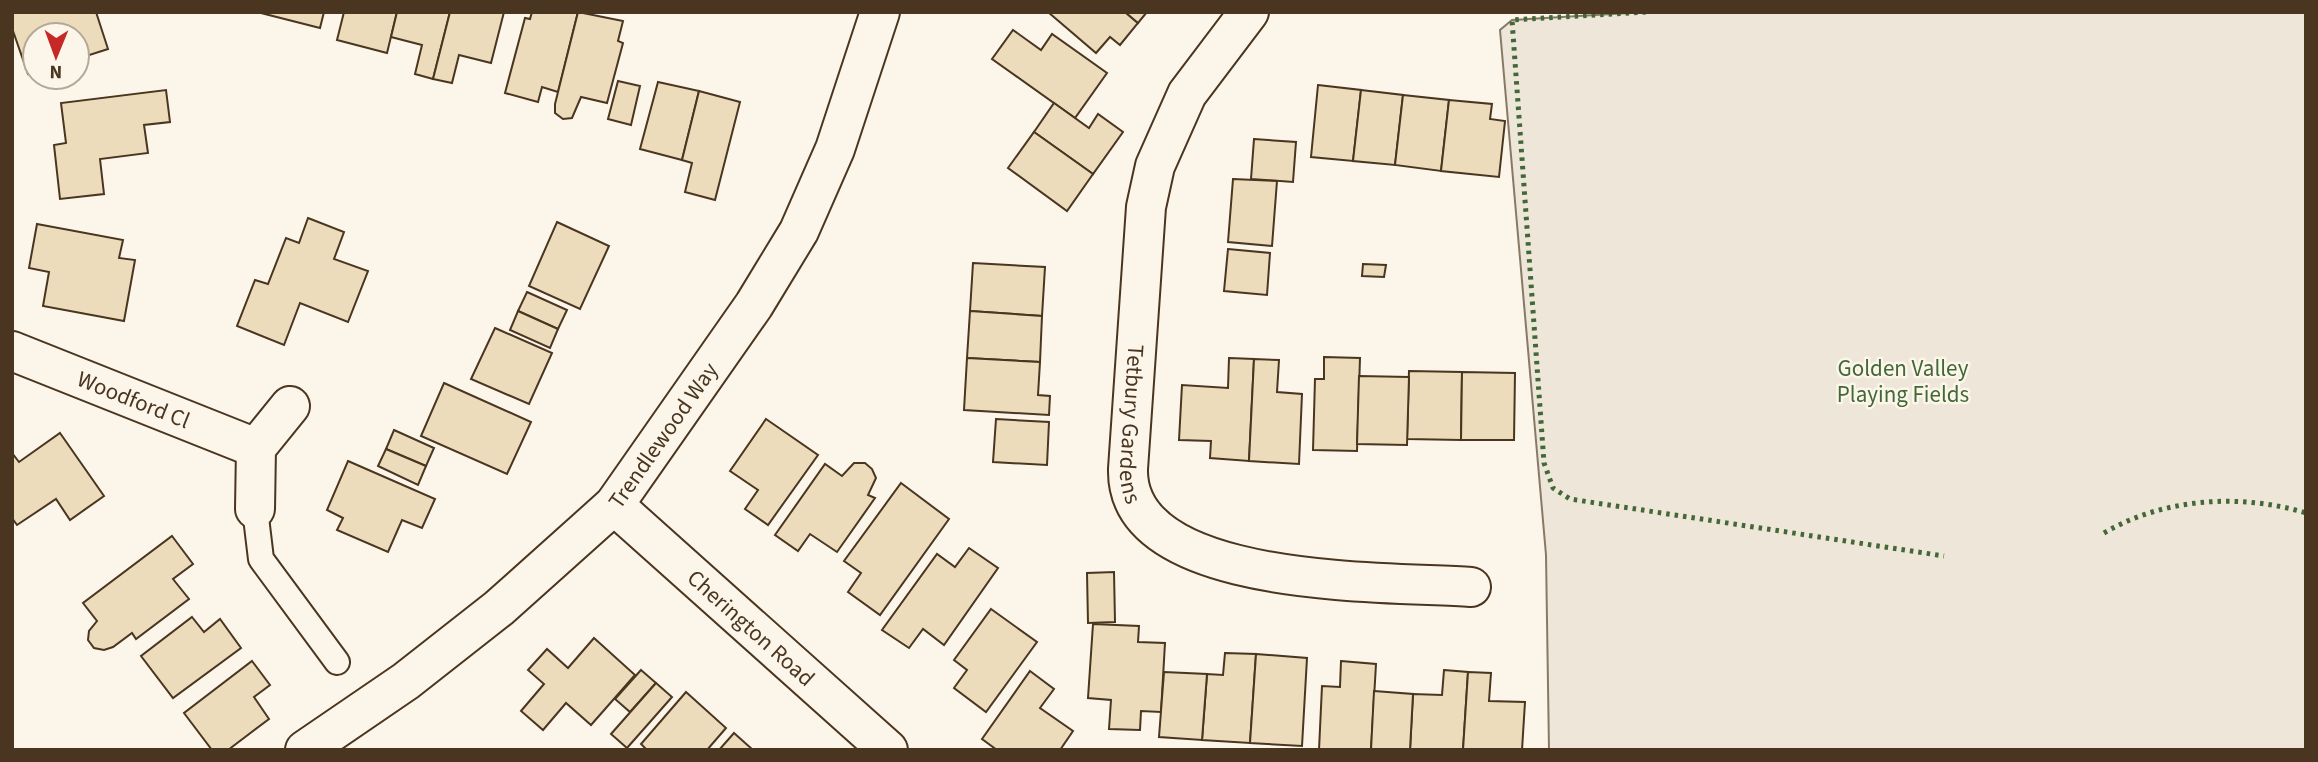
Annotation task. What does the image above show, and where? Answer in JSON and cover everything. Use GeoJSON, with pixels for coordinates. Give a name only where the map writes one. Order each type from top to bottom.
{"type":"FeatureCollection","features":[{"type":"Feature","properties":{"kind":"street","name":"Trendlewood Way"},"geometry":{"type":"LineString","coordinates":[[305,750],[406,681],[499,608],[614,505],[754,305],[799,231],[835,149],[880,12]]}},
{"type":"Feature","properties":{"kind":"street","name":"Tetbury Gardens"},"geometry":{"type":"LineString","coordinates":[[1250,12],[1176,113],[1150,186],[1128,455],[1129,493],[1134,506],[1157,531],[1194,552],[1229,564],[1308,576],[1471,587]]}},
{"type":"Feature","properties":{"kind":"street","name":"Woodford Cl"},"geometry":{"type":"LineString","coordinates":[[12,351],[256,448]]}},
{"type":"Feature","properties":{"kind":"street"},"geometry":{"type":"LineString","coordinates":[[255,509],[256,448],[290,406]]}},
{"type":"Feature","properties":{"kind":"street","name":"Cherington Road"},"geometry":{"type":"LineString","coordinates":[[614,505],[888,750]]}},
{"type":"Feature","properties":{"kind":"lane"},"geometry":{"type":"LineString","coordinates":[[255,509],[261,559],[337,662]]}},
{"type":"Feature","properties":{"kind":"green space","name":"Golden Valley Playing Fields"},"geometry":{"type":"Polygon","coordinates":[[[1646,12],[2306,12],[2306,750],[1549,750],[1546,555],[1500,30],[1512,20],[1646,12]]]}},
{"type":"Feature","properties":{"kind":"building"},"geometry":{"type":"Polygon","coordinates":[[[12,12],[96,12],[108,49],[91,54],[91,21],[21,21],[21,54],[12,28],[12,12]]]}},
{"type":"Feature","properties":{"kind":"building"},"geometry":{"type":"Polygon","coordinates":[[[257,12],[324,12],[320,28],[257,12]]]}},
{"type":"Feature","properties":{"kind":"building"},"geometry":{"type":"Polygon","coordinates":[[[344,12],[397,12],[387,53],[337,40],[344,12]]]}},
{"type":"Feature","properties":{"kind":"building"},"geometry":{"type":"Polygon","coordinates":[[[397,12],[450,12],[433,79],[415,74],[422,45],[391,37],[397,12]]]}},
{"type":"Feature","properties":{"kind":"building"},"geometry":{"type":"Polygon","coordinates":[[[450,12],[504,12],[491,63],[459,55],[452,83],[433,79],[450,12]]]}},
{"type":"Feature","properties":{"kind":"building"},"geometry":{"type":"Polygon","coordinates":[[[532,12],[578,12],[558,92],[542,87],[538,102],[505,93],[525,18],[530,19],[532,12]]]}},
{"type":"Feature","properties":{"kind":"building"},"geometry":{"type":"Polygon","coordinates":[[[578,12],[623,21],[618,41],[623,43],[607,103],[581,97],[572,118],[563,119],[555,113],[555,104],[578,12]]]}},
{"type":"Feature","properties":{"kind":"building"},"geometry":{"type":"Polygon","coordinates":[[[1048,12],[1125,12],[1138,23],[1120,45],[1110,37],[1096,53],[1048,12]]]}},
{"type":"Feature","properties":{"kind":"building"},"geometry":{"type":"Polygon","coordinates":[[[1125,12],[1147,12],[1138,23],[1125,12]]]}},
{"type":"Feature","properties":{"kind":"building"},"geometry":{"type":"Polygon","coordinates":[[[1013,30],[1041,50],[1052,34],[1107,73],[1075,118],[992,59],[1013,30]]]}},
{"type":"Feature","properties":{"kind":"building"},"geometry":{"type":"Polygon","coordinates":[[[618,81],[640,86],[631,125],[608,119],[618,81]]]}},
{"type":"Feature","properties":{"kind":"building"},"geometry":{"type":"Polygon","coordinates":[[[658,82],[699,91],[682,160],[640,149],[658,82]]]}},
{"type":"Feature","properties":{"kind":"building"},"geometry":{"type":"Polygon","coordinates":[[[1318,85],[1361,90],[1353,161],[1311,157],[1318,85]]]}},
{"type":"Feature","properties":{"kind":"building"},"geometry":{"type":"Polygon","coordinates":[[[166,90],[170,122],[144,125],[148,153],[100,159],[104,194],[60,199],[54,145],[66,143],[61,103],[166,90]]]}},
{"type":"Feature","properties":{"kind":"building"},"geometry":{"type":"Polygon","coordinates":[[[1361,90],[1403,95],[1395,165],[1353,161],[1361,90]]]}},
{"type":"Feature","properties":{"kind":"building"},"geometry":{"type":"Polygon","coordinates":[[[699,91],[740,102],[715,200],[685,192],[692,163],[682,160],[699,91]]]}},
{"type":"Feature","properties":{"kind":"building"},"geometry":{"type":"Polygon","coordinates":[[[1403,95],[1449,100],[1441,171],[1395,165],[1403,95]]]}},
{"type":"Feature","properties":{"kind":"building"},"geometry":{"type":"Polygon","coordinates":[[[1449,100],[1492,104],[1490,119],[1505,121],[1499,177],[1441,171],[1449,100]]]}},
{"type":"Feature","properties":{"kind":"building"},"geometry":{"type":"Polygon","coordinates":[[[1054,103],[1089,128],[1098,114],[1123,132],[1093,174],[1034,132],[1054,103]]]}},
{"type":"Feature","properties":{"kind":"building"},"geometry":{"type":"Polygon","coordinates":[[[1034,132],[1093,174],[1067,211],[1008,168],[1034,132]]]}},
{"type":"Feature","properties":{"kind":"building"},"geometry":{"type":"Polygon","coordinates":[[[1254,139],[1296,142],[1293,182],[1251,179],[1254,139]]]}},
{"type":"Feature","properties":{"kind":"building"},"geometry":{"type":"Polygon","coordinates":[[[1233,179],[1277,181],[1272,246],[1228,242],[1233,179]]]}},
{"type":"Feature","properties":{"kind":"building"},"geometry":{"type":"Polygon","coordinates":[[[308,218],[344,232],[334,259],[368,271],[348,322],[300,303],[284,345],[237,326],[255,280],[268,284],[286,238],[299,243],[308,218]]]}},
{"type":"Feature","properties":{"kind":"building"},"geometry":{"type":"Polygon","coordinates":[[[557,222],[609,246],[580,309],[529,286],[557,222]]]}},
{"type":"Feature","properties":{"kind":"building"},"geometry":{"type":"Polygon","coordinates":[[[37,224],[123,240],[119,258],[135,260],[124,321],[43,306],[49,272],[29,268],[37,224]]]}},
{"type":"Feature","properties":{"kind":"building"},"geometry":{"type":"Polygon","coordinates":[[[1228,249],[1270,253],[1267,295],[1224,291],[1228,249]]]}},
{"type":"Feature","properties":{"kind":"building"},"geometry":{"type":"Polygon","coordinates":[[[973,263],[1045,267],[1042,316],[970,311],[973,263]]]}},
{"type":"Feature","properties":{"kind":"building"},"geometry":{"type":"Polygon","coordinates":[[[1363,264],[1386,265],[1384,277],[1362,276],[1363,264]]]}},
{"type":"Feature","properties":{"kind":"building"},"geometry":{"type":"Polygon","coordinates":[[[527,292],[567,310],[558,329],[518,311],[527,292]]]}},
{"type":"Feature","properties":{"kind":"building"},"geometry":{"type":"Polygon","coordinates":[[[518,311],[558,329],[550,348],[510,330],[518,311]]]}},
{"type":"Feature","properties":{"kind":"building"},"geometry":{"type":"Polygon","coordinates":[[[970,311],[1042,316],[1040,362],[967,358],[970,311]]]}},
{"type":"Feature","properties":{"kind":"building"},"geometry":{"type":"Polygon","coordinates":[[[495,328],[552,353],[529,404],[471,379],[495,328]]]}},
{"type":"Feature","properties":{"kind":"building"},"geometry":{"type":"Polygon","coordinates":[[[1324,357],[1360,358],[1357,451],[1313,450],[1315,379],[1324,379],[1324,357]]]}},
{"type":"Feature","properties":{"kind":"building"},"geometry":{"type":"Polygon","coordinates":[[[967,358],[1040,362],[1038,395],[1050,396],[1049,415],[964,410],[967,358]]]}},
{"type":"Feature","properties":{"kind":"building"},"geometry":{"type":"Polygon","coordinates":[[[1229,358],[1254,359],[1249,461],[1210,458],[1211,441],[1179,440],[1182,385],[1228,388],[1229,358]]]}},
{"type":"Feature","properties":{"kind":"building"},"geometry":{"type":"Polygon","coordinates":[[[1254,359],[1279,360],[1277,392],[1302,394],[1299,464],[1249,461],[1254,359]]]}},
{"type":"Feature","properties":{"kind":"building"},"geometry":{"type":"Polygon","coordinates":[[[1409,371],[1462,372],[1461,440],[1407,439],[1409,371]]]}},
{"type":"Feature","properties":{"kind":"building"},"geometry":{"type":"Polygon","coordinates":[[[1462,372],[1515,373],[1514,440],[1461,440],[1462,372]]]}},
{"type":"Feature","properties":{"kind":"building"},"geometry":{"type":"Polygon","coordinates":[[[1359,376],[1409,377],[1407,445],[1357,444],[1359,376]]]}},
{"type":"Feature","properties":{"kind":"building"},"geometry":{"type":"Polygon","coordinates":[[[444,383],[531,422],[507,474],[421,436],[444,383]]]}},
{"type":"Feature","properties":{"kind":"building"},"geometry":{"type":"Polygon","coordinates":[[[766,419],[818,455],[768,525],[745,509],[758,490],[730,471],[766,419]]]}},
{"type":"Feature","properties":{"kind":"building"},"geometry":{"type":"Polygon","coordinates":[[[996,419],[1049,422],[1047,465],[993,462],[996,419]]]}},
{"type":"Feature","properties":{"kind":"building"},"geometry":{"type":"Polygon","coordinates":[[[394,430],[434,448],[426,466],[386,449],[394,430]]]}},
{"type":"Feature","properties":{"kind":"building"},"geometry":{"type":"Polygon","coordinates":[[[60,433],[104,496],[70,520],[56,499],[17,525],[12,518],[12,453],[19,462],[60,433]]]}},
{"type":"Feature","properties":{"kind":"building"},"geometry":{"type":"Polygon","coordinates":[[[386,449],[426,466],[418,485],[378,466],[386,449]]]}},
{"type":"Feature","properties":{"kind":"building"},"geometry":{"type":"Polygon","coordinates":[[[348,461],[435,499],[422,528],[402,520],[388,552],[337,530],[343,518],[327,510],[348,461]]]}},
{"type":"Feature","properties":{"kind":"building"},"geometry":{"type":"Polygon","coordinates":[[[854,463],[865,463],[872,469],[876,478],[868,495],[875,498],[837,552],[810,534],[798,551],[775,535],[825,464],[842,476],[854,463]]]}},
{"type":"Feature","properties":{"kind":"building"},"geometry":{"type":"Polygon","coordinates":[[[901,483],[949,519],[880,615],[848,592],[861,573],[844,561],[901,483]]]}},
{"type":"Feature","properties":{"kind":"building"},"geometry":{"type":"Polygon","coordinates":[[[172,536],[193,564],[173,579],[189,599],[136,639],[132,633],[113,647],[104,650],[94,648],[88,640],[89,631],[97,621],[83,603],[172,536]]]}},
{"type":"Feature","properties":{"kind":"building"},"geometry":{"type":"Polygon","coordinates":[[[969,548],[998,568],[944,645],[923,629],[909,648],[882,630],[937,554],[955,567],[969,548]]]}},
{"type":"Feature","properties":{"kind":"building"},"geometry":{"type":"Polygon","coordinates":[[[1114,572],[1115,622],[1088,623],[1087,573],[1114,572]]]}},
{"type":"Feature","properties":{"kind":"building"},"geometry":{"type":"Polygon","coordinates":[[[991,609],[1037,642],[986,712],[954,688],[967,670],[954,660],[991,609]]]}},
{"type":"Feature","properties":{"kind":"building"},"geometry":{"type":"Polygon","coordinates":[[[192,617],[204,632],[220,619],[241,648],[173,698],[141,656],[192,617]]]}},
{"type":"Feature","properties":{"kind":"building"},"geometry":{"type":"Polygon","coordinates":[[[1093,624],[1139,626],[1138,642],[1165,643],[1161,712],[1141,711],[1140,730],[1109,729],[1111,700],[1088,698],[1093,624]]]}},
{"type":"Feature","properties":{"kind":"building"},"geometry":{"type":"Polygon","coordinates":[[[594,638],[635,675],[591,725],[566,703],[543,730],[521,711],[544,684],[528,670],[547,649],[568,668],[594,638]]]}},
{"type":"Feature","properties":{"kind":"building"},"geometry":{"type":"Polygon","coordinates":[[[1225,653],[1256,654],[1250,743],[1202,740],[1207,674],[1223,675],[1225,653]]]}},
{"type":"Feature","properties":{"kind":"building"},"geometry":{"type":"Polygon","coordinates":[[[1256,654],[1307,658],[1302,746],[1250,743],[1256,654]]]}},
{"type":"Feature","properties":{"kind":"building"},"geometry":{"type":"Polygon","coordinates":[[[252,661],[270,685],[254,697],[269,719],[228,750],[212,750],[184,713],[252,661]]]}},
{"type":"Feature","properties":{"kind":"building"},"geometry":{"type":"Polygon","coordinates":[[[1341,661],[1376,664],[1371,750],[1319,750],[1322,686],[1340,687],[1341,661]]]}},
{"type":"Feature","properties":{"kind":"building"},"geometry":{"type":"Polygon","coordinates":[[[641,670],[656,683],[630,712],[615,699],[641,670]]]}},
{"type":"Feature","properties":{"kind":"building"},"geometry":{"type":"Polygon","coordinates":[[[1444,670],[1468,672],[1463,750],[1410,750],[1413,694],[1442,695],[1444,670]]]}},
{"type":"Feature","properties":{"kind":"building"},"geometry":{"type":"Polygon","coordinates":[[[1030,671],[1054,689],[1040,708],[1073,731],[1060,750],[997,750],[982,739],[1030,671]]]}},
{"type":"Feature","properties":{"kind":"building"},"geometry":{"type":"Polygon","coordinates":[[[1164,672],[1207,674],[1202,740],[1159,737],[1164,672]]]}},
{"type":"Feature","properties":{"kind":"building"},"geometry":{"type":"Polygon","coordinates":[[[1468,672],[1491,673],[1489,701],[1525,702],[1522,750],[1463,750],[1468,672]]]}},
{"type":"Feature","properties":{"kind":"building"},"geometry":{"type":"Polygon","coordinates":[[[656,683],[672,697],[627,748],[611,734],[656,683]]]}},
{"type":"Feature","properties":{"kind":"building"},"geometry":{"type":"Polygon","coordinates":[[[1374,691],[1413,694],[1410,750],[1371,750],[1374,691]]]}},
{"type":"Feature","properties":{"kind":"building"},"geometry":{"type":"Polygon","coordinates":[[[686,692],[726,728],[707,750],[647,750],[641,744],[686,692]]]}},
{"type":"Feature","properties":{"kind":"building"},"geometry":{"type":"Polygon","coordinates":[[[734,733],[753,750],[719,750],[734,733]]]}},
{"type":"Feature","properties":{"kind":"hedge"},"geometry":{"type":"LineString","coordinates":[[1646,12],[1512,20],[1544,463],[1553,488],[1570,499],[1944,556]]}},
{"type":"Feature","properties":{"kind":"hedge"},"geometry":{"type":"LineString","coordinates":[[2104,533],[2151,512],[2203,502],[2255,503],[2306,513]]}}]}
